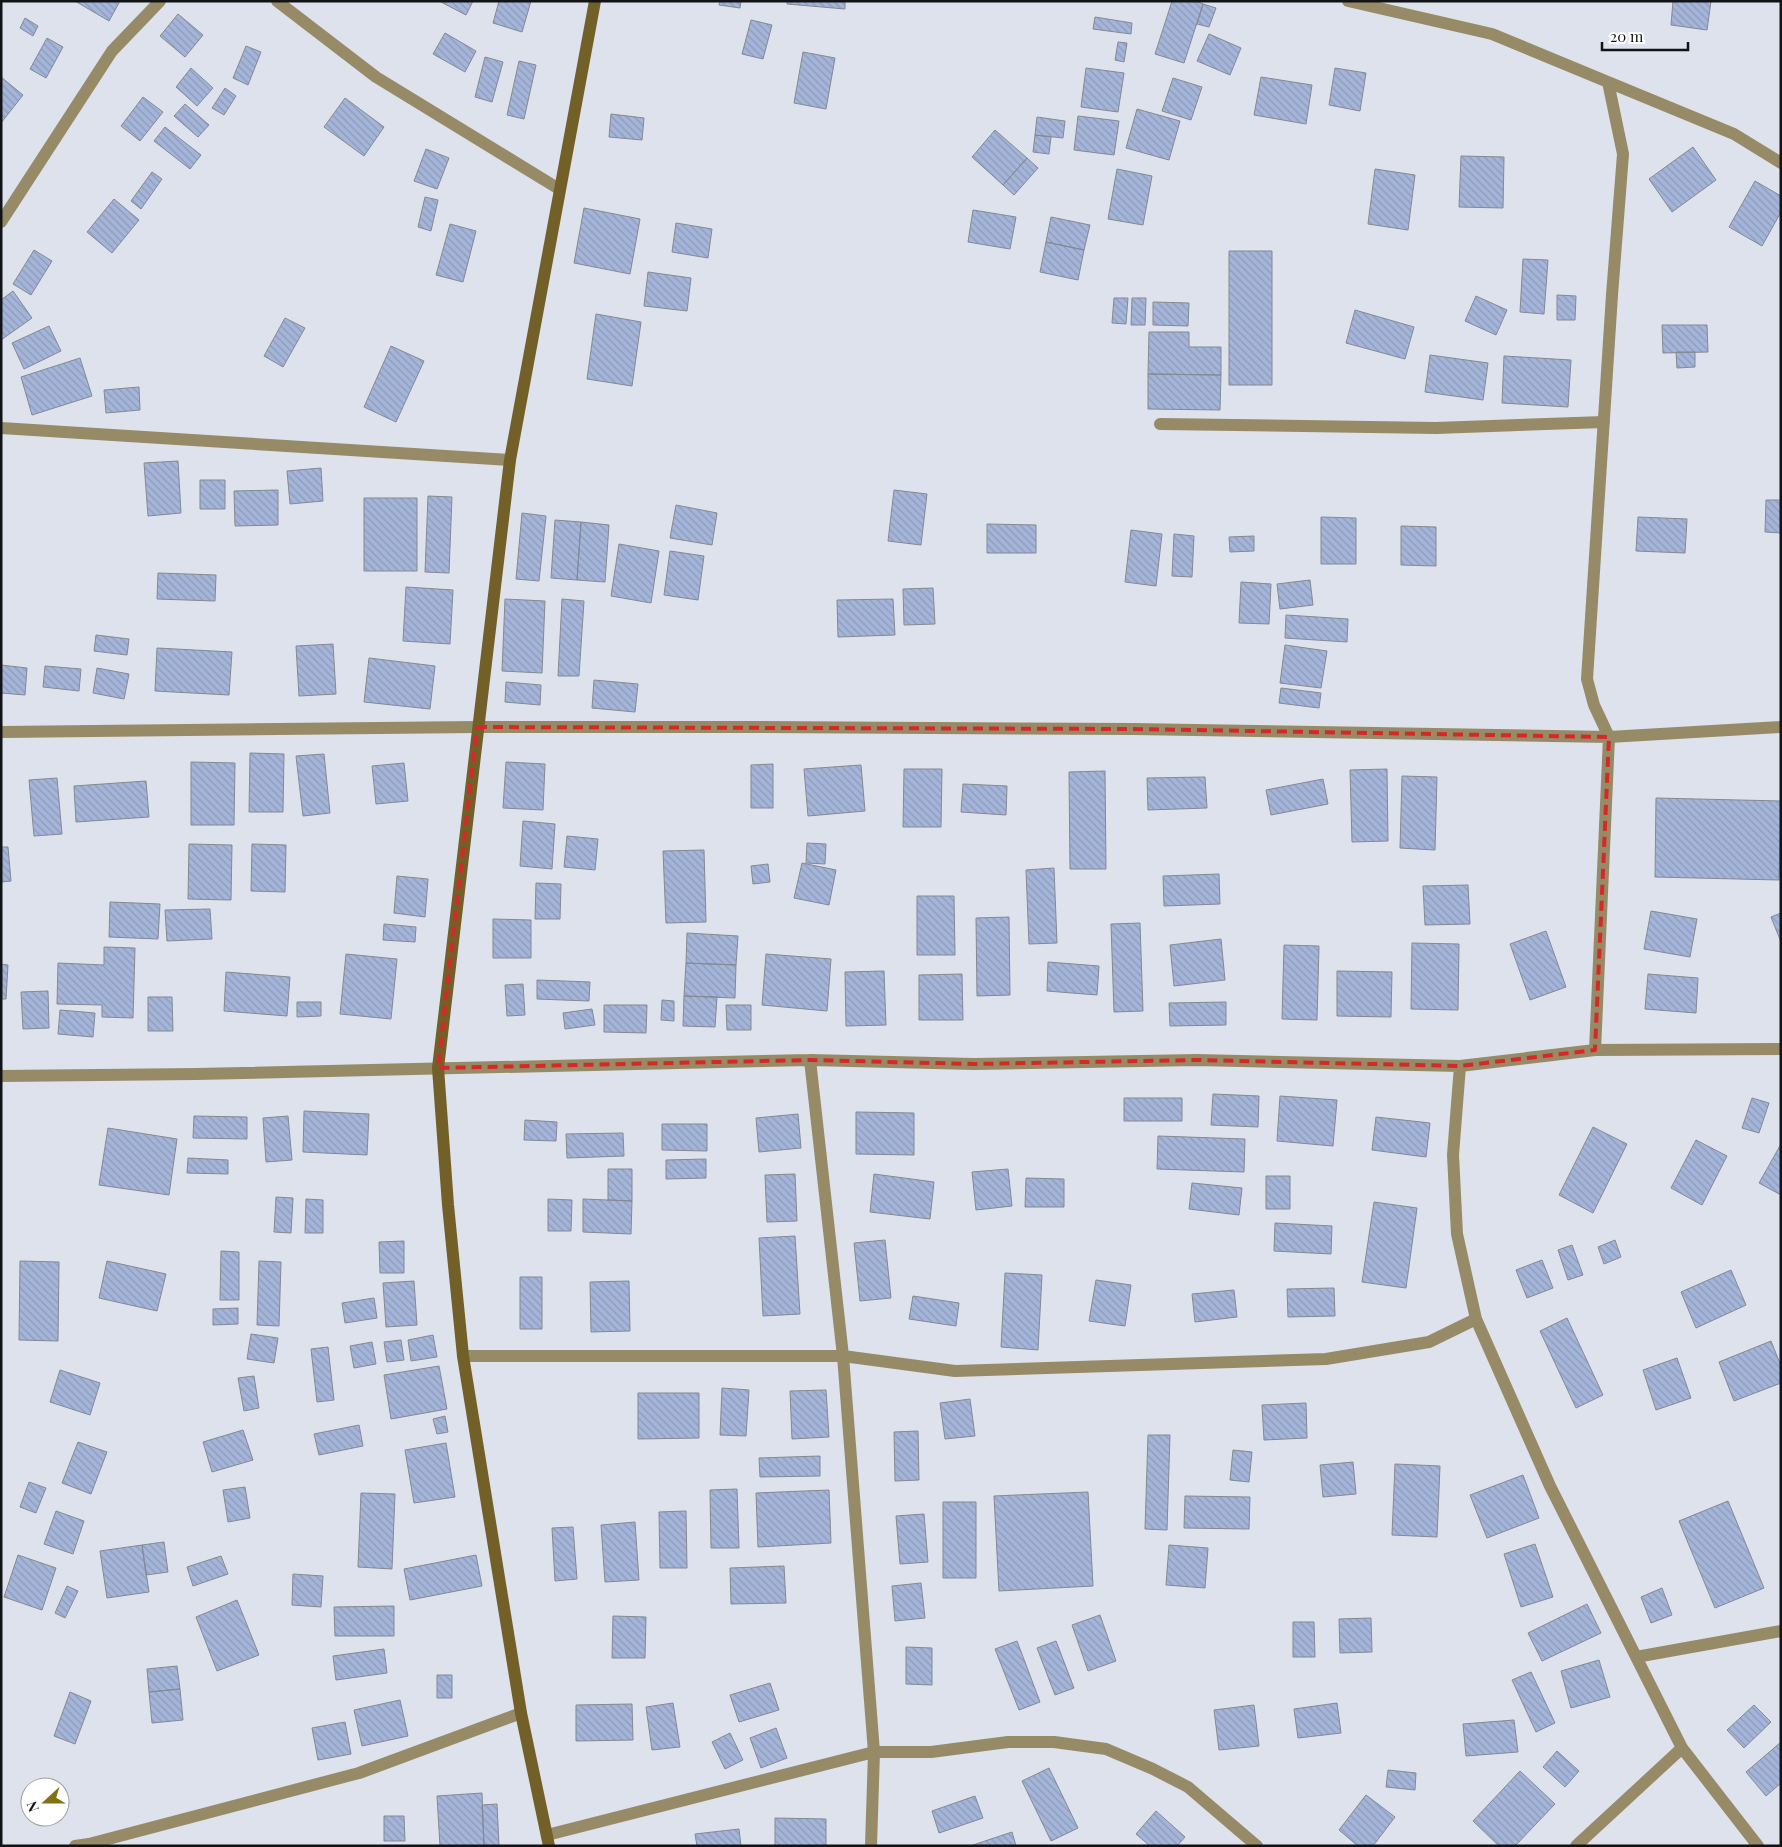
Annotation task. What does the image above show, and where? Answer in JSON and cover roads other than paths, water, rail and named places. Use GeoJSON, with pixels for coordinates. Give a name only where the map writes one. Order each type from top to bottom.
{"type":"FeatureCollection","features":[{"type":"Feature","properties":{"kind":"main road"},"geometry":{"type":"LineString","coordinates":[[548,1840],[521,1713],[463,1356],[448,1205],[438,1068],[510,460],[595,1]]}},
{"type":"Feature","properties":{"kind":"street"},"geometry":{"type":"LineString","coordinates":[[1,222],[112,51],[160,1]]}},
{"type":"Feature","properties":{"kind":"street"},"geometry":{"type":"LineString","coordinates":[[277,1],[376,77],[559,189]]}},
{"type":"Feature","properties":{"kind":"street"},"geometry":{"type":"LineString","coordinates":[[1348,1],[1492,34],[1781,154]]}},
{"type":"Feature","properties":{"kind":"street"},"geometry":{"type":"LineString","coordinates":[[1595,1050],[1609,737],[1594,705],[1587,679],[1623,154],[1608,82]]}},
{"type":"Feature","properties":{"kind":"street"},"geometry":{"type":"LineString","coordinates":[[1734,134],[1781,164]]}},
{"type":"Feature","properties":{"kind":"street"},"geometry":{"type":"LineString","coordinates":[[1160,424],[1436,428],[1604,422]]}},
{"type":"Feature","properties":{"kind":"street"},"geometry":{"type":"LineString","coordinates":[[1,428],[510,460]]}},
{"type":"Feature","properties":{"kind":"street"},"geometry":{"type":"LineString","coordinates":[[1,732],[477,728],[1133,729],[1609,737],[1781,728]]}},
{"type":"Feature","properties":{"kind":"street"},"geometry":{"type":"LineString","coordinates":[[1,1076],[196,1074],[810,1060],[974,1064],[1197,1060],[1460,1066],[1595,1050],[1781,1048]]}},
{"type":"Feature","properties":{"kind":"street"},"geometry":{"type":"LineString","coordinates":[[810,1060],[843,1356],[874,1752],[871,1846]]}},
{"type":"Feature","properties":{"kind":"street"},"geometry":{"type":"LineString","coordinates":[[1460,1066],[1453,1155],[1457,1234],[1476,1319],[1550,1486],[1682,1748],[1758,1846]]}},
{"type":"Feature","properties":{"kind":"street"},"geometry":{"type":"LineString","coordinates":[[463,1356],[843,1356],[956,1371],[1326,1359],[1429,1342],[1476,1319]]}},
{"type":"Feature","properties":{"kind":"street"},"geometry":{"type":"LineString","coordinates":[[1636,1657],[1781,1631]]}},
{"type":"Feature","properties":{"kind":"street"},"geometry":{"type":"LineString","coordinates":[[76,1846],[359,1773],[521,1713]]}},
{"type":"Feature","properties":{"kind":"street"},"geometry":{"type":"LineString","coordinates":[[548,1840],[874,1752],[931,1752],[1008,1742],[1054,1742],[1106,1749],[1153,1769],[1188,1787],[1257,1846]]}},
{"type":"Feature","properties":{"kind":"street"},"geometry":{"type":"LineString","coordinates":[[1576,1846],[1682,1748]]}}]}
